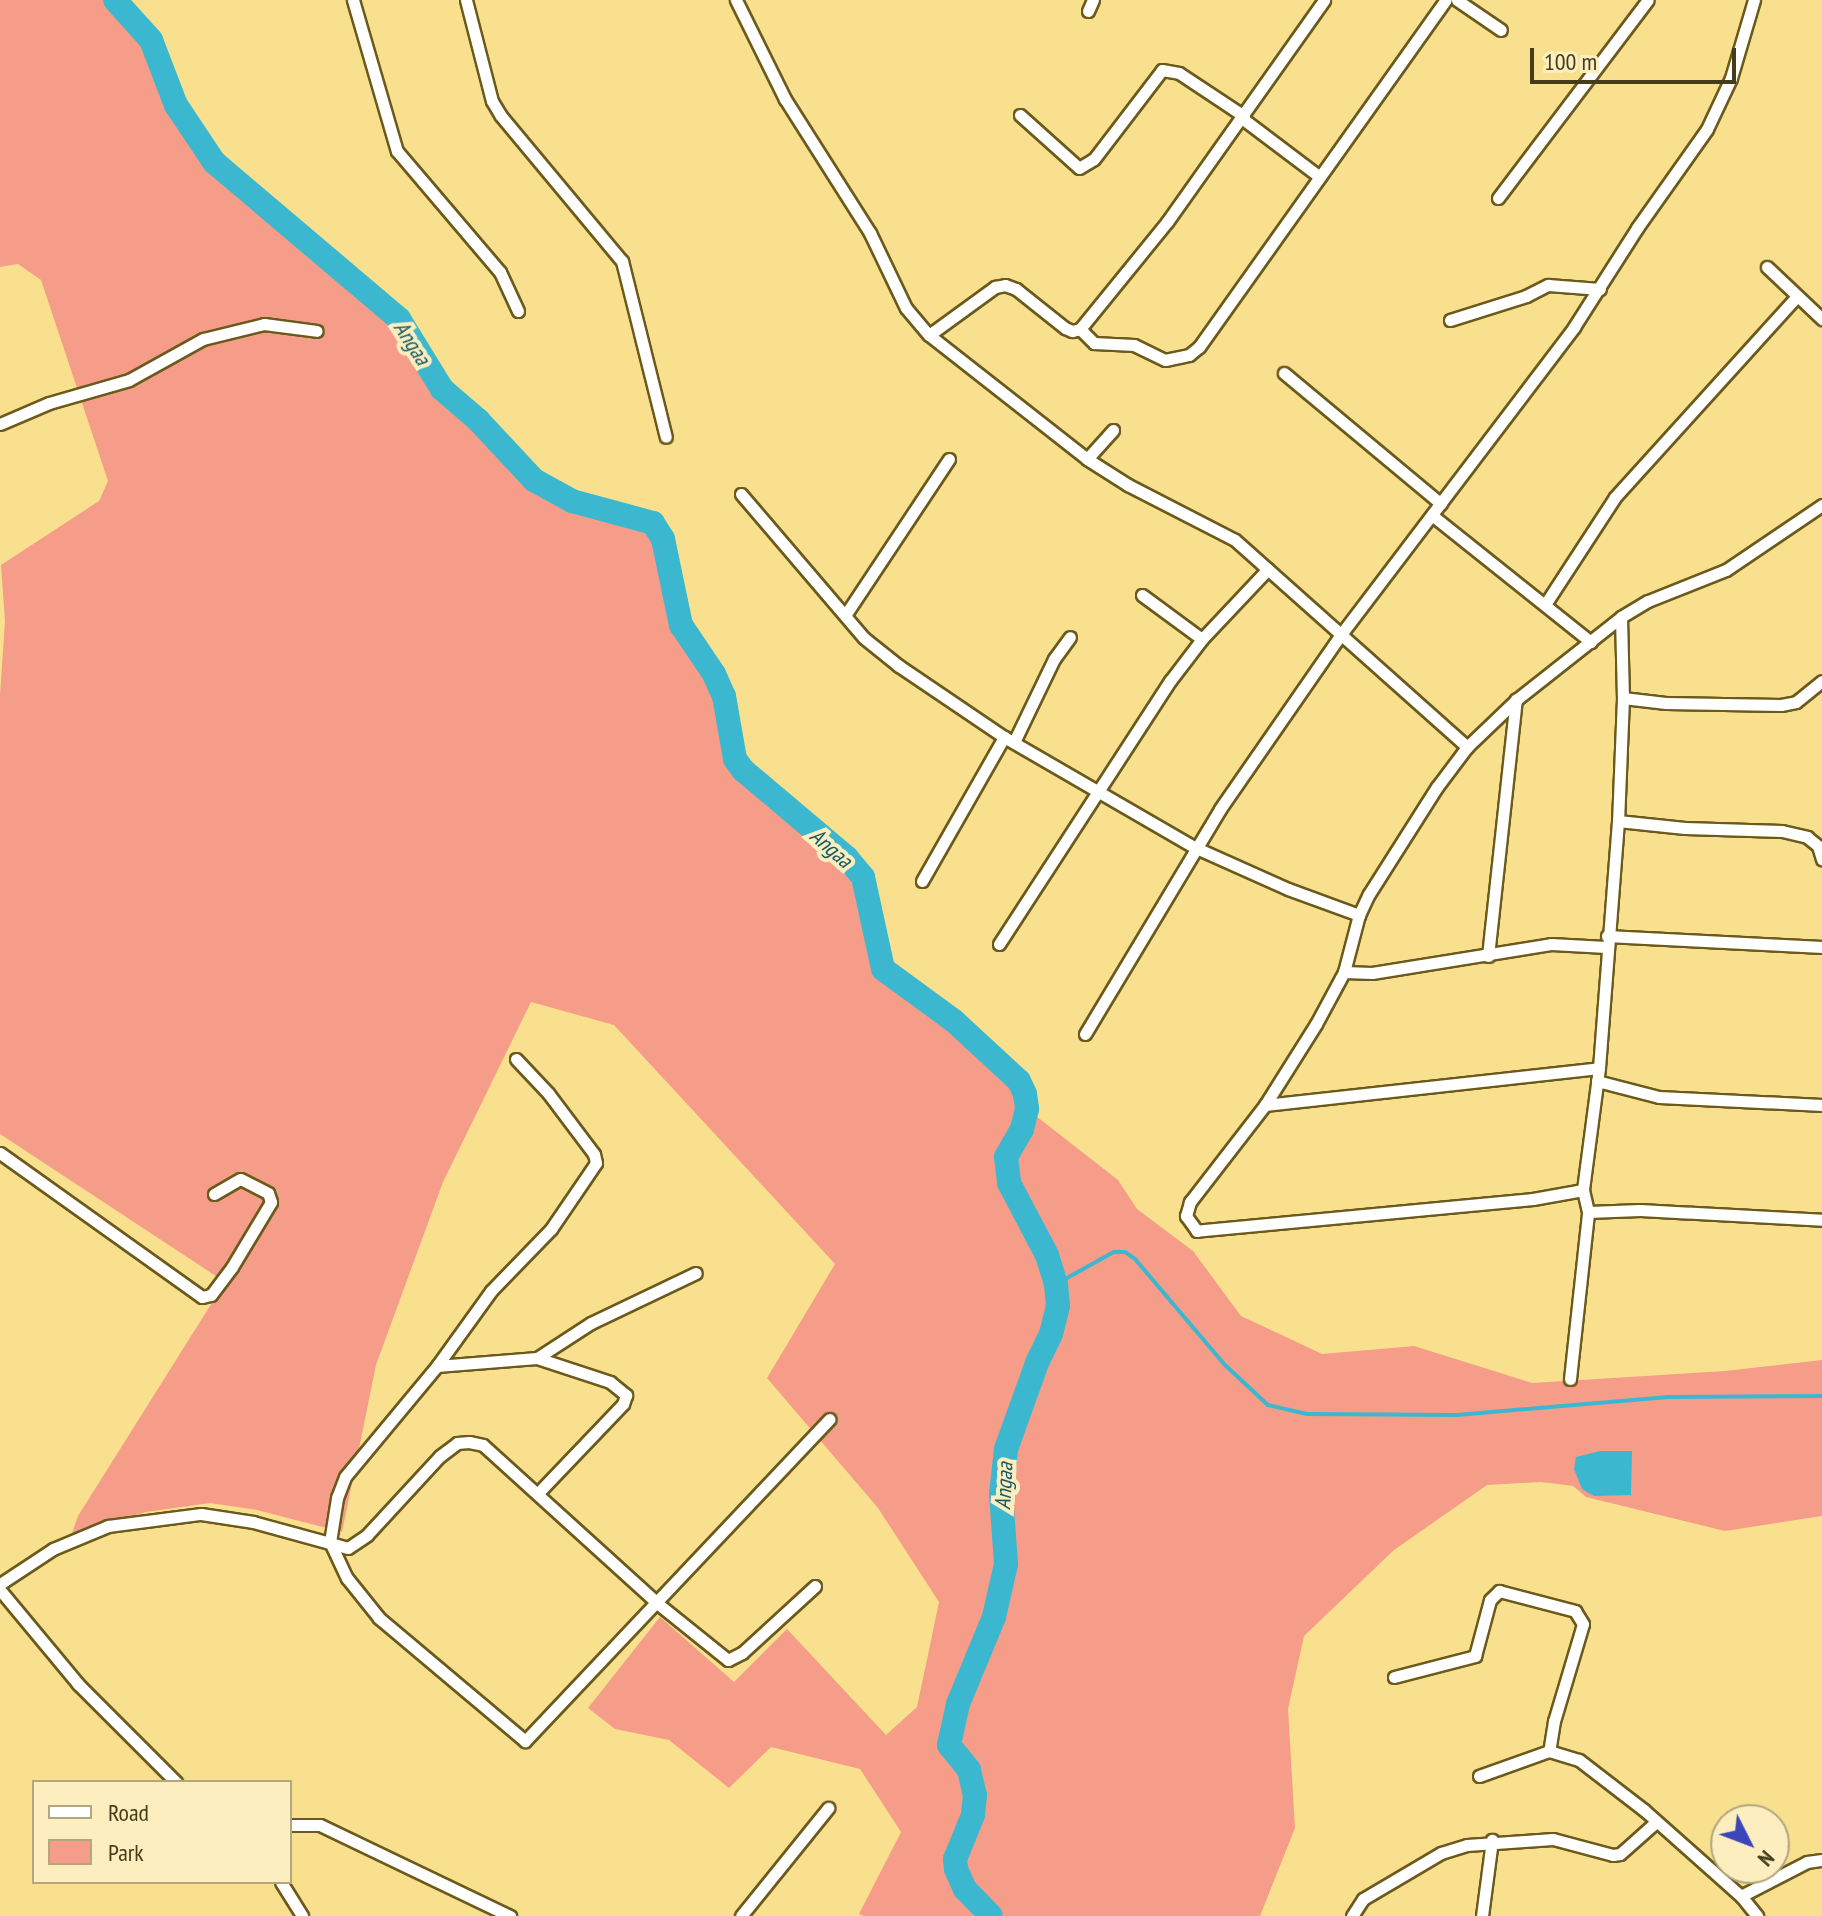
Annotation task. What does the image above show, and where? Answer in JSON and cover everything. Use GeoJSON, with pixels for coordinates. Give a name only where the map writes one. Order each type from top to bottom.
{"type":"FeatureCollection","features":[{"type":"Feature","properties":{"kind":"street"},"geometry":{"type":"LineString","coordinates":[[353,0],[397,151],[500,272],[518,311]]}},
{"type":"Feature","properties":{"kind":"street"},"geometry":{"type":"LineString","coordinates":[[466,0],[492,101],[501,116],[622,261],[666,437]]}},
{"type":"Feature","properties":{"kind":"street"},"geometry":{"type":"LineString","coordinates":[[736,0],[785,99],[870,233],[906,308],[929,335],[1087,459],[1128,485],[1235,540],[1467,747]]}},
{"type":"Feature","properties":{"kind":"street"},"geometry":{"type":"LineString","coordinates":[[1080,329],[1167,222],[1324,0]]}},
{"type":"Feature","properties":{"kind":"street"},"geometry":{"type":"LineString","coordinates":[[929,335],[995,287],[1005,285],[1016,289],[1065,328],[1080,329],[1094,343],[1134,345],[1165,360],[1189,355],[1199,347],[1446,0]]}},
{"type":"Feature","properties":{"kind":"street"},"geometry":{"type":"LineString","coordinates":[[1457,0],[1501,30]]}},
{"type":"Feature","properties":{"kind":"street"},"geometry":{"type":"LineString","coordinates":[[1498,198],[1648,0]]}},
{"type":"Feature","properties":{"kind":"street"},"geometry":{"type":"LineString","coordinates":[[1085,1034],[1194,847],[1342,633],[1433,516],[1600,289],[1637,228],[1707,129],[1731,78],[1754,0]]}},
{"type":"Feature","properties":{"kind":"street"},"geometry":{"type":"LineString","coordinates":[[1020,115],[1079,168],[1094,159],[1162,70],[1179,73],[1244,117],[1320,177]]}},
{"type":"Feature","properties":{"kind":"street"},"geometry":{"type":"LineString","coordinates":[[1767,267],[1822,319]]}},
{"type":"Feature","properties":{"kind":"street"},"geometry":{"type":"LineString","coordinates":[[1450,320],[1526,296],[1548,285],[1600,289]]}},
{"type":"Feature","properties":{"kind":"street"},"geometry":{"type":"LineString","coordinates":[[1546,603],[1615,497],[1797,296]]}},
{"type":"Feature","properties":{"kind":"street"},"geometry":{"type":"LineString","coordinates":[[0,424],[49,403],[129,380],[203,339],[264,324],[317,331]]}},
{"type":"Feature","properties":{"kind":"street"},"geometry":{"type":"LineString","coordinates":[[1284,373],[1441,504]]}},
{"type":"Feature","properties":{"kind":"street"},"geometry":{"type":"LineString","coordinates":[[1087,459],[1113,430]]}},
{"type":"Feature","properties":{"kind":"street"},"geometry":{"type":"LineString","coordinates":[[846,614],[949,459]]}},
{"type":"Feature","properties":{"kind":"street"},"geometry":{"type":"LineString","coordinates":[[741,494],[875,649],[1009,740],[1194,847],[1288,889],[1359,915]]}},
{"type":"Feature","properties":{"kind":"street"},"geometry":{"type":"LineString","coordinates":[[1583,1190],[1533,1199],[1200,1232],[1186,1216],[1186,1208],[1265,1105],[1344,972],[1359,915],[1437,787],[1467,747],[1516,700],[1621,617],[1648,601],[1726,570],[1822,505]]}},
{"type":"Feature","properties":{"kind":"street"},"geometry":{"type":"LineString","coordinates":[[1433,516],[1546,603],[1591,642]]}},
{"type":"Feature","properties":{"kind":"street"},"geometry":{"type":"LineString","coordinates":[[999,944],[1202,639],[1268,569]]}},
{"type":"Feature","properties":{"kind":"street"},"geometry":{"type":"LineString","coordinates":[[1142,595],[1202,639]]}},
{"type":"Feature","properties":{"kind":"street"},"geometry":{"type":"LineString","coordinates":[[1570,1379],[1588,1212],[1583,1190],[1599,1068],[1606,941],[1618,821],[1623,698],[1621,617]]}},
{"type":"Feature","properties":{"kind":"street"},"geometry":{"type":"LineString","coordinates":[[922,881],[1070,637]]}},
{"type":"Feature","properties":{"kind":"street"},"geometry":{"type":"LineString","coordinates":[[1623,698],[1666,703],[1781,705],[1796,702],[1822,681]]}},
{"type":"Feature","properties":{"kind":"street"},"geometry":{"type":"LineString","coordinates":[[1488,956],[1516,700]]}},
{"type":"Feature","properties":{"kind":"street"},"geometry":{"type":"LineString","coordinates":[[1618,821],[1685,828],[1782,831],[1807,837],[1818,846],[1822,859]]}},
{"type":"Feature","properties":{"kind":"street"},"geometry":{"type":"LineString","coordinates":[[1344,972],[1372,973],[1551,944],[1606,941],[1822,947]]}},
{"type":"Feature","properties":{"kind":"street"},"geometry":{"type":"LineString","coordinates":[[516,1059],[548,1093],[594,1154],[594,1172],[551,1229],[491,1291],[437,1366],[345,1477],[337,1498],[330,1542],[347,1578],[379,1618],[525,1741],[829,1419]]}},
{"type":"Feature","properties":{"kind":"street"},"geometry":{"type":"LineString","coordinates":[[1265,1105],[1599,1068]]}},
{"type":"Feature","properties":{"kind":"street"},"geometry":{"type":"LineString","coordinates":[[1597,1081],[1659,1097],[1822,1105]]}},
{"type":"Feature","properties":{"kind":"street"},"geometry":{"type":"LineString","coordinates":[[0,1153],[202,1297],[211,1295],[232,1267],[271,1202],[268,1193],[240,1179],[214,1194]]}},
{"type":"Feature","properties":{"kind":"street"},"geometry":{"type":"LineString","coordinates":[[1588,1212],[1640,1210],[1822,1220]]}},
{"type":"Feature","properties":{"kind":"street"},"geometry":{"type":"LineString","coordinates":[[537,1358],[591,1323],[696,1273]]}},
{"type":"Feature","properties":{"kind":"street"},"geometry":{"type":"LineString","coordinates":[[437,1366],[537,1358],[610,1382],[626,1395],[623,1404],[538,1493]]}},
{"type":"Feature","properties":{"kind":"street"},"geometry":{"type":"LineString","coordinates":[[0,1584],[67,1543],[108,1526],[201,1514],[253,1522],[348,1548],[357,1544],[440,1456],[457,1443],[483,1445],[720,1657],[733,1660],[815,1586]]}},
{"type":"Feature","properties":{"kind":"street"},"geometry":{"type":"LineString","coordinates":[[0,1590],[78,1684],[174,1780]]}},
{"type":"Feature","properties":{"kind":"street"},"geometry":{"type":"LineString","coordinates":[[1394,1677],[1475,1656],[1490,1600],[1499,1591],[1575,1611],[1583,1624],[1554,1721],[1549,1751]]}},
{"type":"Feature","properties":{"kind":"street"},"geometry":{"type":"LineString","coordinates":[[1479,1776],[1549,1751],[1563,1753],[1598,1772],[1741,1896],[1757,1916]]}},
{"type":"Feature","properties":{"kind":"street"},"geometry":{"type":"LineString","coordinates":[[741,1916],[828,1808]]}},
{"type":"Feature","properties":{"kind":"street"},"geometry":{"type":"LineString","coordinates":[[1352,1916],[1363,1899],[1441,1853],[1492,1840],[1553,1839],[1613,1855],[1620,1854],[1656,1822]]}},
{"type":"Feature","properties":{"kind":"street"},"geometry":{"type":"LineString","coordinates":[[292,1825],[320,1825],[510,1916]]}},
{"type":"Feature","properties":{"kind":"street"},"geometry":{"type":"LineString","coordinates":[[1482,1916],[1492,1840]]}},
{"type":"Feature","properties":{"kind":"street"},"geometry":{"type":"LineString","coordinates":[[1741,1896],[1807,1862],[1822,1860]]}},
{"type":"Feature","properties":{"kind":"street"},"geometry":{"type":"LineString","coordinates":[[282,1884],[302,1916]]}},
{"type":"Feature","properties":{"kind":"green space"},"geometry":{"type":"Polygon","coordinates":[[[0,0],[115,0],[151,40],[176,105],[214,162],[399,319],[442,389],[478,420],[534,480],[572,501],[653,523],[663,539],[681,625],[714,674],[724,696],[735,759],[757,785],[847,858],[863,877],[883,969],[954,1021],[1019,1081],[1027,1109],[1118,1180],[1137,1209],[1193,1251],[1241,1316],[1322,1354],[1414,1346],[1532,1383],[1725,1371],[1822,1360],[1822,1516],[1725,1531],[1586,1497],[1573,1486],[1541,1482],[1487,1485],[1394,1550],[1304,1636],[1288,1709],[1295,1828],[1260,1916],[863,1916],[859,1914],[901,1832],[860,1769],[771,1747],[729,1788],[669,1740],[615,1729],[588,1708],[660,1617],[734,1682],[787,1629],[886,1735],[917,1707],[939,1602],[878,1508],[767,1378],[835,1264],[614,1025],[531,1002],[443,1182],[376,1365],[342,1532],[257,1510],[210,1503],[146,1512],[72,1533],[78,1516],[225,1282],[0,1134],[0,695],[5,621],[1,565],[99,501],[108,481],[41,280],[18,264],[0,267],[0,0]]]}},
{"type":"Feature","properties":{"kind":"water"},"geometry":{"type":"Polygon","coordinates":[[[1600,1451],[1632,1451],[1631,1495],[1594,1496],[1582,1489],[1574,1469],[1576,1457],[1600,1451]]]}},
{"type":"Feature","properties":{"kind":"waterway","name":"Angaa"},"geometry":{"type":"LineString","coordinates":[[115,0],[151,40],[176,105],[214,162],[399,319],[442,389],[478,420],[534,480],[572,501],[653,523],[663,539],[681,625],[714,674],[724,696],[735,759],[743,770],[847,858],[863,877],[883,969],[954,1021],[1019,1081],[1025,1094],[1027,1109],[1022,1129],[1006,1157],[1009,1183],[1047,1255],[1056,1284],[1058,1306],[1051,1334],[1037,1363],[1006,1449],[1001,1494],[1006,1564],[994,1617],[958,1704],[949,1745],[969,1770],[975,1795],[973,1815],[955,1859],[956,1869],[965,1889],[991,1916]]}},
{"type":"Feature","properties":{"kind":"waterway"},"geometry":{"type":"LineString","coordinates":[[1056,1284],[1114,1252],[1125,1252],[1135,1259],[1225,1365],[1268,1405],[1307,1414],[1457,1415],[1668,1397],[1822,1396]]}}]}
